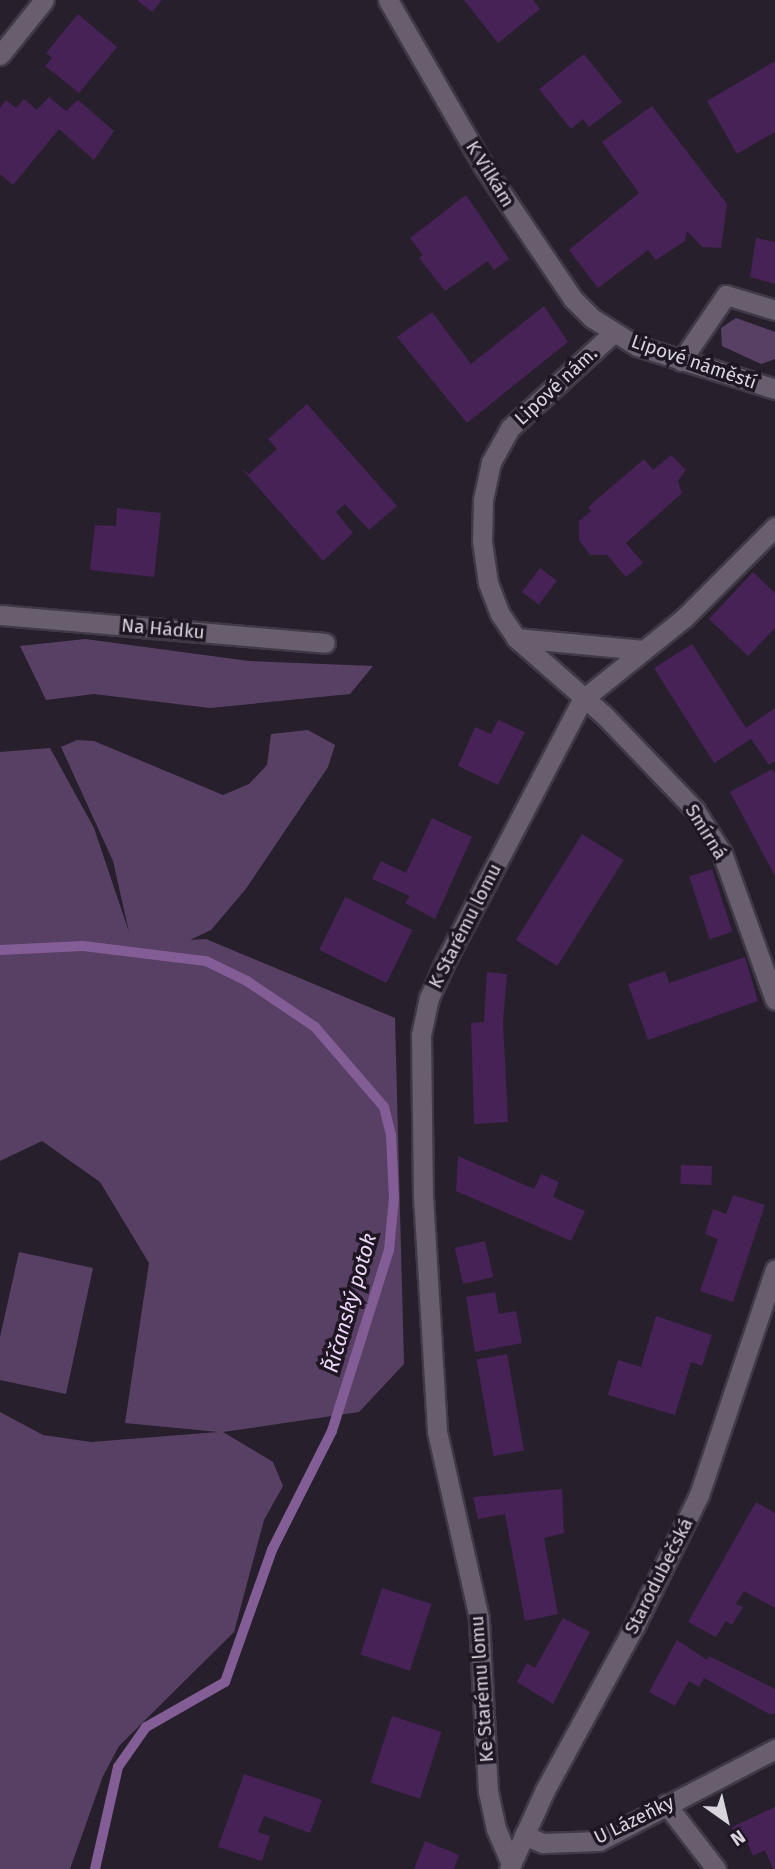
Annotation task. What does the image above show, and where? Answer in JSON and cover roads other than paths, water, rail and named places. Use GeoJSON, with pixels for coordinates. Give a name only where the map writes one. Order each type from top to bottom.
{"type":"FeatureCollection","features":[{"type":"Feature","properties":{"kind":"street"},"geometry":{"type":"LineString","coordinates":[[0,55],[44,0]]}},
{"type":"Feature","properties":{"kind":"street","name":"K Vilkám"},"geometry":{"type":"LineString","coordinates":[[388,0],[484,167],[559,281],[592,318],[613,333]]}},
{"type":"Feature","properties":{"kind":"street"},"geometry":{"type":"LineString","coordinates":[[681,360],[726,295],[775,310]]}},
{"type":"Feature","properties":{"kind":"street","name":"Lipové náměstí"},"geometry":{"type":"LineString","coordinates":[[613,333],[681,360],[775,389]]}},
{"type":"Feature","properties":{"kind":"street","name":"Lipové nám."},"geometry":{"type":"LineString","coordinates":[[582,700],[516,638],[499,614],[488,583],[482,541],[482,501],[491,462],[510,428],[613,333]]}},
{"type":"Feature","properties":{"kind":"street","name":"K Starému lomu"},"geometry":{"type":"LineString","coordinates":[[437,1431],[422,1198],[421,1035],[429,998],[444,964],[582,700],[684,618],[775,527]]}},
{"type":"Feature","properties":{"kind":"street","name":"Na Hádku"},"geometry":{"type":"LineString","coordinates":[[0,615],[325,643]]}},
{"type":"Feature","properties":{"kind":"street"},"geometry":{"type":"LineString","coordinates":[[516,638],[643,650]]}},
{"type":"Feature","properties":{"kind":"street","name":"Smírná"},"geometry":{"type":"LineString","coordinates":[[582,700],[604,715],[695,810],[722,853],[775,1000]]}},
{"type":"Feature","properties":{"kind":"street","name":"Starodubečská"},"geometry":{"type":"LineString","coordinates":[[510,1866],[699,1495],[775,1269]]}},
{"type":"Feature","properties":{"kind":"street","name":"Ke Starému lomu"},"geometry":{"type":"LineString","coordinates":[[437,1431],[479,1618],[488,1792],[496,1829],[510,1866]]}},
{"type":"Feature","properties":{"kind":"street","name":"U Lázeňky"},"geometry":{"type":"LineString","coordinates":[[524,1835],[543,1843],[599,1841],[775,1749]]}},
{"type":"Feature","properties":{"kind":"street"},"geometry":{"type":"LineString","coordinates":[[666,1804],[716,1869]]}},
{"type":"Feature","properties":{"kind":"waterway","name":"Říčanský potok"},"geometry":{"type":"LineString","coordinates":[[0,950],[83,946],[206,961],[247,981],[315,1027],[384,1107],[391,1135],[394,1198],[389,1250],[332,1431],[272,1550],[225,1682],[146,1727],[118,1767],[95,1869]]}}]}
